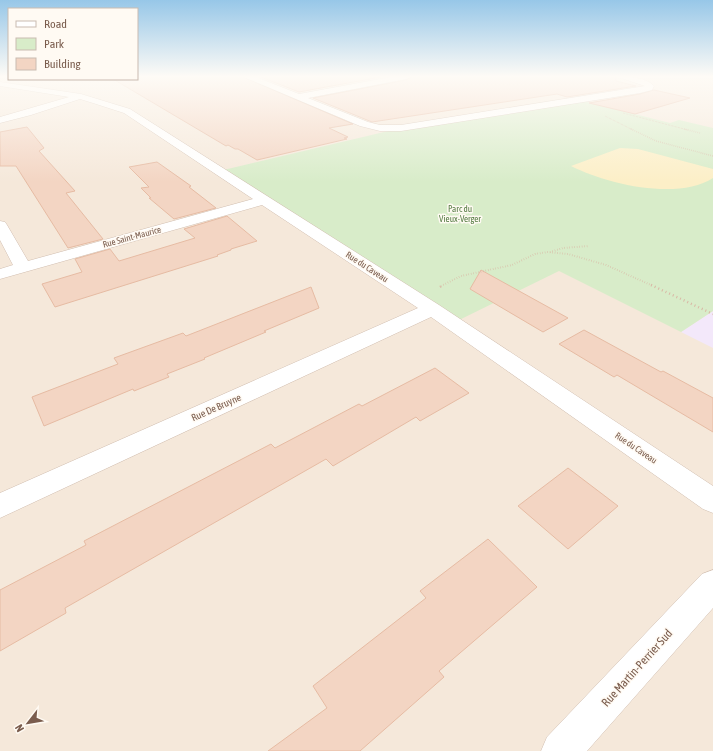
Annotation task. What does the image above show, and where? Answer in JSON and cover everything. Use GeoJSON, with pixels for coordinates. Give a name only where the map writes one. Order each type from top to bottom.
{"type":"FeatureCollection","features":[{"type":"Feature","properties":{"kind":"street"},"geometry":{"type":"LineString","coordinates":[[0,120],[31,112]]}},
{"type":"Feature","properties":{"kind":"street","name":"Rue du Caveau"},"geometry":{"type":"LineString","coordinates":[[129,112],[264,200],[434,299],[713,501]]}},
{"type":"Feature","properties":{"kind":"street"},"geometry":{"type":"LineString","coordinates":[[334,112],[364,124],[380,128],[401,128],[504,112]]}},
{"type":"Feature","properties":{"kind":"street","name":"Rue Saint-Maurice"},"geometry":{"type":"LineString","coordinates":[[0,274],[264,200]]}},
{"type":"Feature","properties":{"kind":"street"},"geometry":{"type":"LineString","coordinates":[[0,225],[23,268]]}},
{"type":"Feature","properties":{"kind":"street","name":"Rue De Bruyne"},"geometry":{"type":"LineString","coordinates":[[0,506],[434,299]]}},
{"type":"Feature","properties":{"kind":"street","name":"Rue Martin-Perrier Sud"},"geometry":{"type":"LineString","coordinates":[[561,751],[713,585]]}},
{"type":"Feature","properties":{"kind":"path"},"geometry":{"type":"LineString","coordinates":[[596,112],[649,138],[713,156]]}},
{"type":"Feature","properties":{"kind":"path"},"geometry":{"type":"LineString","coordinates":[[618,112],[700,133]]}},
{"type":"Feature","properties":{"kind":"path"},"geometry":{"type":"LineString","coordinates":[[434,299],[461,276],[512,265],[535,254],[564,248],[589,246]]}},
{"type":"Feature","properties":{"kind":"path"},"geometry":{"type":"LineString","coordinates":[[548,252],[568,254],[606,266],[713,314]]}},
{"type":"Feature","properties":{"kind":"shaded area"},"geometry":{"type":"Polygon","coordinates":[[[0,112],[713,112],[713,751],[0,751],[0,112]]]}},
{"type":"Feature","properties":{"kind":"shaded area"},"geometry":{"type":"Polygon","coordinates":[[[713,311],[713,348],[681,332],[713,311]]]}},
{"type":"Feature","properties":{"kind":"green space","name":"Parc du Vieux-Verger"},"geometry":{"type":"Polygon","coordinates":[[[502,112],[627,112],[670,123],[679,120],[713,128],[713,311],[681,332],[559,271],[453,323],[219,171],[401,128],[502,112]]]}},
{"type":"Feature","properties":{"kind":"sand"},"geometry":{"type":"Polygon","coordinates":[[[620,148],[638,149],[713,169],[713,178],[698,185],[662,189],[622,184],[586,173],[571,166],[620,148]]]}},
{"type":"Feature","properties":{"kind":"building"},"geometry":{"type":"Polygon","coordinates":[[[169,112],[325,112],[353,124],[329,128],[348,137],[344,138],[347,139],[257,160],[238,149],[228,145],[226,146],[169,112]]]}},
{"type":"Feature","properties":{"kind":"building"},"geometry":{"type":"Polygon","coordinates":[[[348,112],[438,112],[372,122],[348,112]]]}},
{"type":"Feature","properties":{"kind":"building"},"geometry":{"type":"Polygon","coordinates":[[[627,112],[642,112],[635,114],[627,112]]]}},
{"type":"Feature","properties":{"kind":"building"},"geometry":{"type":"Polygon","coordinates":[[[27,127],[44,148],[39,151],[75,191],[66,193],[103,239],[68,248],[16,166],[0,166],[0,132],[27,127]]]}},
{"type":"Feature","properties":{"kind":"building"},"geometry":{"type":"Polygon","coordinates":[[[157,162],[191,186],[189,187],[216,208],[174,219],[149,198],[151,198],[141,188],[149,187],[129,167],[157,162]]]}},
{"type":"Feature","properties":{"kind":"building"},"geometry":{"type":"Polygon","coordinates":[[[227,216],[257,241],[231,249],[217,255],[218,256],[55,307],[42,284],[82,272],[75,259],[110,249],[119,261],[195,238],[184,229],[227,216]]]}},
{"type":"Feature","properties":{"kind":"building"},"geometry":{"type":"Polygon","coordinates":[[[481,270],[568,318],[543,332],[470,289],[481,270]]]}},
{"type":"Feature","properties":{"kind":"building"},"geometry":{"type":"Polygon","coordinates":[[[311,287],[319,308],[264,331],[266,332],[204,358],[205,359],[167,374],[169,377],[134,391],[133,389],[44,426],[32,397],[118,364],[114,358],[183,333],[186,336],[311,287]]]}},
{"type":"Feature","properties":{"kind":"building"},"geometry":{"type":"Polygon","coordinates":[[[584,330],[661,372],[663,371],[713,398],[713,432],[617,375],[614,377],[559,344],[584,330]]]}},
{"type":"Feature","properties":{"kind":"building"},"geometry":{"type":"Polygon","coordinates":[[[435,368],[469,393],[420,421],[416,417],[333,466],[326,459],[65,608],[66,613],[0,651],[0,590],[86,545],[84,541],[271,444],[275,448],[359,404],[362,406],[435,368]]]}},
{"type":"Feature","properties":{"kind":"building"},"geometry":{"type":"Polygon","coordinates":[[[568,468],[618,506],[568,549],[518,506],[568,468]]]}},
{"type":"Feature","properties":{"kind":"building"},"geometry":{"type":"Polygon","coordinates":[[[488,539],[537,587],[439,671],[444,677],[360,751],[268,751],[327,708],[313,686],[426,598],[420,591],[488,539]]]}}]}
